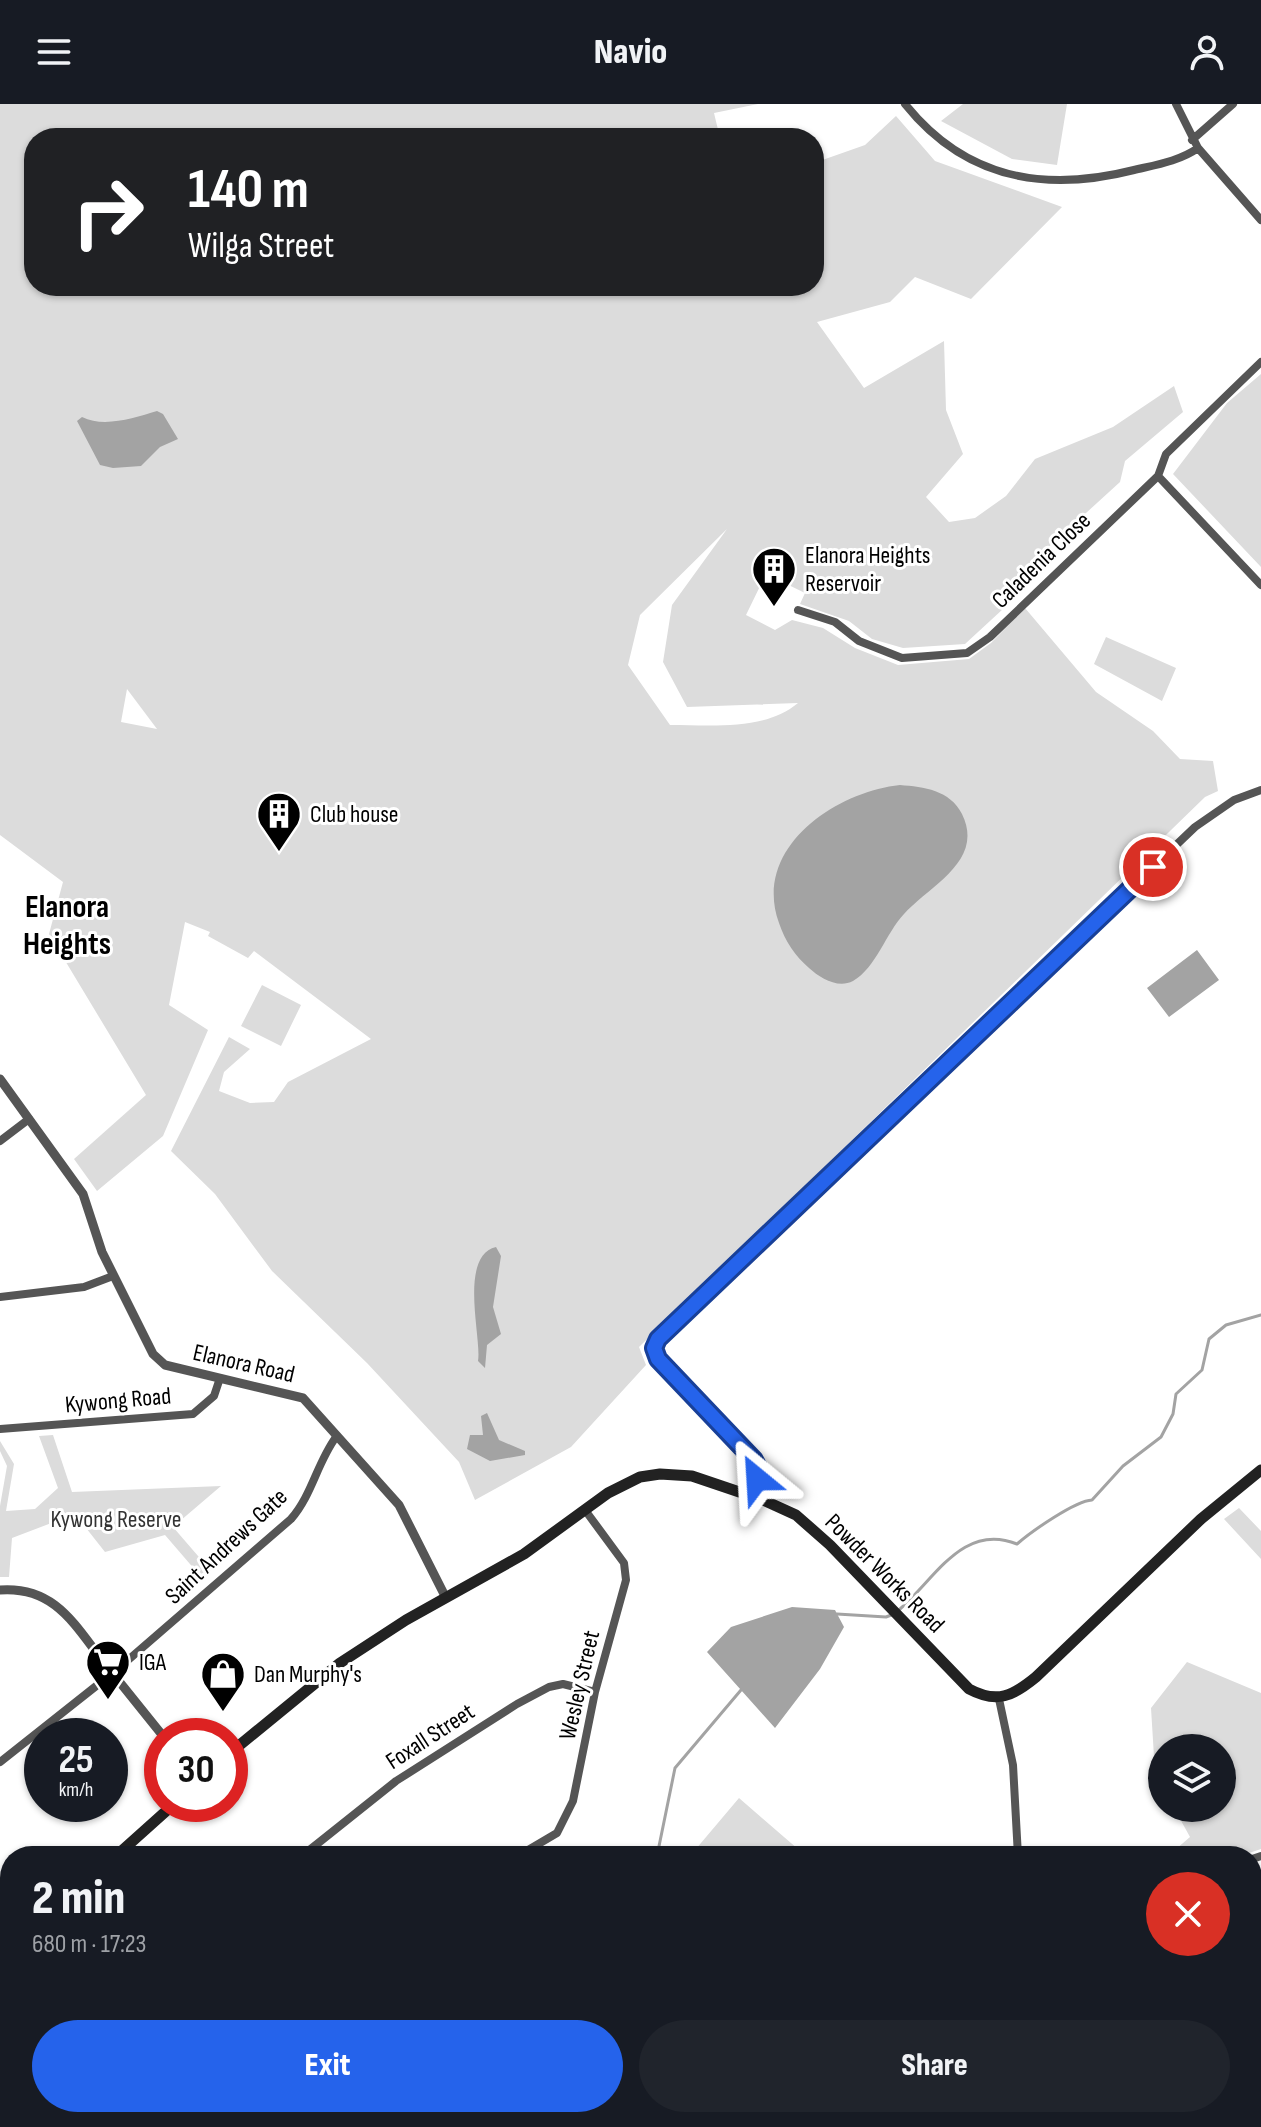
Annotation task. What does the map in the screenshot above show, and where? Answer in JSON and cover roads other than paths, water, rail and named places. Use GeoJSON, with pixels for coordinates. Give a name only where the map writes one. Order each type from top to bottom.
{"type":"FeatureCollection","features":[{"type":"Feature","properties":{"kind":"main road"},"geometry":{"type":"LineString","coordinates":[[999,1699],[1018,1692],[1036,1677],[1201,1519],[1261,1470]]}},
{"type":"Feature","properties":{"kind":"main road","name":"Powder Works Road"},"geometry":{"type":"LineString","coordinates":[[248,1738],[340,1663],[524,1554],[623,1484],[660,1474],[692,1476],[751,1495],[796,1515],[830,1545],[969,1689],[985,1698],[999,1699]]}},
{"type":"Feature","properties":{"kind":"main road"},"geometry":{"type":"LineString","coordinates":[[127,1846],[154,1822]]}},
{"type":"Feature","properties":{"kind":"street"},"geometry":{"type":"LineString","coordinates":[[905,104],[943,143],[983,166],[1025,179],[1083,181],[1175,159],[1198,148]]}},
{"type":"Feature","properties":{"kind":"street"},"geometry":{"type":"LineString","coordinates":[[1176,104],[1192,140],[1261,220]]}},
{"type":"Feature","properties":{"kind":"street"},"geometry":{"type":"LineString","coordinates":[[1192,140],[1233,104]]}},
{"type":"Feature","properties":{"kind":"street","name":"Caladenia Close"},"geometry":{"type":"LineString","coordinates":[[798,610],[835,622],[859,641],[902,658],[967,653],[990,637],[1158,476],[1166,454],[1261,362]]}},
{"type":"Feature","properties":{"kind":"street"},"geometry":{"type":"LineString","coordinates":[[1158,476],[1261,585]]}},
{"type":"Feature","properties":{"kind":"street"},"geometry":{"type":"LineString","coordinates":[[751,1495],[759,1469],[754,1460],[658,1359],[654,1348],[658,1339],[1195,827],[1234,800],[1261,790]]}},
{"type":"Feature","properties":{"kind":"street","name":"Elanora Road"},"geometry":{"type":"LineString","coordinates":[[0,1079],[83,1194],[113,1276],[153,1354],[165,1365],[303,1398],[399,1505],[446,1598]]}},
{"type":"Feature","properties":{"kind":"street"},"geometry":{"type":"LineString","coordinates":[[0,1141],[29,1119]]}},
{"type":"Feature","properties":{"kind":"street"},"geometry":{"type":"LineString","coordinates":[[0,1297],[84,1287],[113,1276]]}},
{"type":"Feature","properties":{"kind":"street","name":"Kywong Road"},"geometry":{"type":"LineString","coordinates":[[0,1429],[193,1414],[214,1396],[220,1378]]}},
{"type":"Feature","properties":{"kind":"street","name":"Saint Andrews Gate"},"geometry":{"type":"LineString","coordinates":[[120,1667],[291,1519],[305,1504],[322,1455],[336,1437]]}},
{"type":"Feature","properties":{"kind":"street","name":"Wesley Street"},"geometry":{"type":"LineString","coordinates":[[535,1846],[557,1833],[569,1811],[595,1692],[627,1571],[585,1510]]}},
{"type":"Feature","properties":{"kind":"street"},"geometry":{"type":"LineString","coordinates":[[0,1590],[28,1590],[47,1597],[106,1665],[105,1679]]}},
{"type":"Feature","properties":{"kind":"street"},"geometry":{"type":"LineString","coordinates":[[106,1665],[120,1667],[118,1680]]}},
{"type":"Feature","properties":{"kind":"street"},"geometry":{"type":"LineString","coordinates":[[0,1762],[105,1679],[118,1680],[149,1718]]}},
{"type":"Feature","properties":{"kind":"street","name":"Foxall Street"},"geometry":{"type":"LineString","coordinates":[[315,1846],[396,1781],[517,1704],[549,1687],[563,1684],[595,1692]]}},
{"type":"Feature","properties":{"kind":"street"},"geometry":{"type":"LineString","coordinates":[[999,1699],[1013,1765],[1017,1846]]}},
{"type":"Feature","properties":{"kind":"waterway"},"geometry":{"type":"LineString","coordinates":[[900,1609],[938,1569],[965,1547],[998,1539],[1017,1544],[1065,1511],[1092,1500],[1123,1466],[1161,1437],[1173,1414],[1176,1394],[1202,1370],[1209,1339],[1226,1325],[1261,1315]]}},
{"type":"Feature","properties":{"kind":"waterway"},"geometry":{"type":"LineString","coordinates":[[837,1614],[886,1617],[894,1614]]}},
{"type":"Feature","properties":{"kind":"waterway"},"geometry":{"type":"LineString","coordinates":[[659,1846],[675,1768],[741,1690]]}},
{"type":"Feature","properties":{"kind":"place","name":"Elanora Heights Reservoir"},"geometry":{"type":"Point","coordinates":[774,608]}},
{"type":"Feature","properties":{"kind":"place","name":"Club house"},"geometry":{"type":"Point","coordinates":[279,853]}},
{"type":"Feature","properties":{"kind":"place","name":"IGA"},"geometry":{"type":"Point","coordinates":[108,1701]}},
{"type":"Feature","properties":{"kind":"place","name":"Dan Murphy's"},"geometry":{"type":"Point","coordinates":[223,1713]}},
{"type":"Feature","properties":{"kind":"district","name":"Elanora Heights"},"geometry":{"type":"Point","coordinates":[67,924]}},
{"type":"Feature","properties":{"kind":"park label","name":"Kywong Reserve"},"geometry":{"type":"Point","coordinates":[116,1519]}}]}
